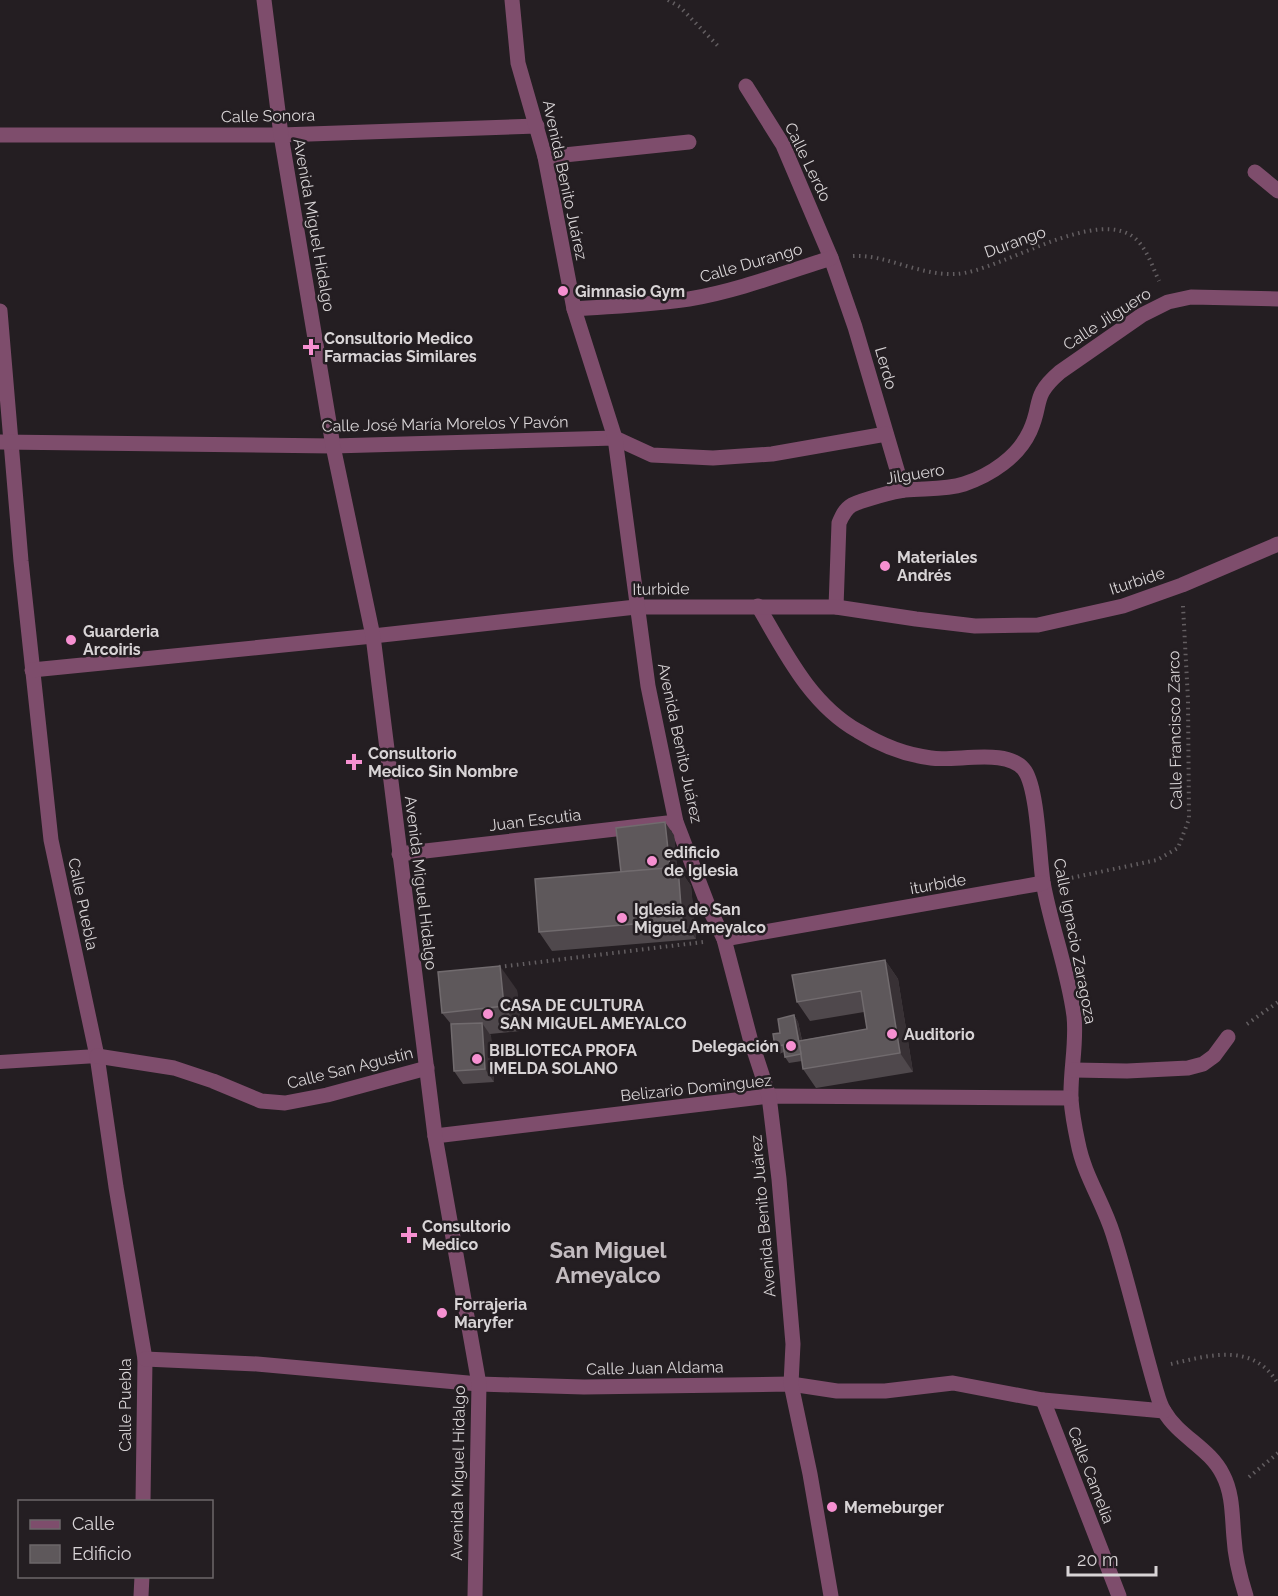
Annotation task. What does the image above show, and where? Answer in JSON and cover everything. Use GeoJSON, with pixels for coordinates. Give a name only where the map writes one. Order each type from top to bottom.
{"type":"FeatureCollection","features":[{"type":"Feature","properties":{"kind":"street","name":"Avenida Miguel Hidalgo"},"geometry":{"type":"LineString","coordinates":[[264,0],[281,135],[333,446],[373,636],[435,1137],[479,1384],[475,1596]]}},
{"type":"Feature","properties":{"kind":"street","name":"Avenida Benito Juárez"},"geometry":{"type":"LineString","coordinates":[[512,0],[518,63],[545,157],[574,309],[615,438],[648,686],[676,822],[709,908],[724,939],[750,1038],[769,1096],[779,1179],[792,1332],[791,1384],[810,1474],[831,1596]]}},
{"type":"Feature","properties":{"kind":"street","name":"Calle Lerdo"},"geometry":{"type":"LineString","coordinates":[[746,86],[783,145],[831,258]]}},
{"type":"Feature","properties":{"kind":"street","name":"Calle Sonora"},"geometry":{"type":"LineString","coordinates":[[0,135],[281,135],[537,126]]}},
{"type":"Feature","properties":{"kind":"street"},"geometry":{"type":"LineString","coordinates":[[545,157],[689,142]]}},
{"type":"Feature","properties":{"kind":"street"},"geometry":{"type":"LineString","coordinates":[[1255,171],[1278,191]]}},
{"type":"Feature","properties":{"kind":"street","name":"Calle Durango"},"geometry":{"type":"LineString","coordinates":[[574,309],[647,304],[691,298],[743,286],[831,258]]}},
{"type":"Feature","properties":{"kind":"street","name":"Lerdo"},"geometry":{"type":"LineString","coordinates":[[831,258],[855,327],[903,490]]}},
{"type":"Feature","properties":{"kind":"street","name":"Calle Jilguero"},"geometry":{"type":"LineString","coordinates":[[1039,394],[1047,382],[1060,372],[1142,315],[1168,302],[1191,297],[1278,299]]}},
{"type":"Feature","properties":{"kind":"street","name":"Calle Puebla"},"geometry":{"type":"LineString","coordinates":[[0,311],[6,442],[51,840],[97,1056],[145,1359],[143,1500]]}},
{"type":"Feature","properties":{"kind":"street","name":"Jilguero"},"geometry":{"type":"LineString","coordinates":[[836,607],[839,523],[843,513],[853,505],[903,490],[939,489],[964,484],[991,472],[1019,451],[1031,429],[1039,394]]}},
{"type":"Feature","properties":{"kind":"street","name":"Calle José María Morelos Y Pavón"},"geometry":{"type":"LineString","coordinates":[[6,442],[333,446],[615,438],[652,455],[713,458],[772,454],[886,434]]}},
{"type":"Feature","properties":{"kind":"street","name":"Iturbide"},"geometry":{"type":"LineString","coordinates":[[32,670],[636,607],[836,607],[916,620],[975,626],[1038,625],[1123,606],[1182,585],[1278,543]]}},
{"type":"Feature","properties":{"kind":"street","name":"Calle Ignacio Zaragoza"},"geometry":{"type":"LineString","coordinates":[[758,606],[795,670],[833,714],[858,732],[899,750],[932,759],[996,758],[1012,760],[1024,770],[1032,791],[1043,883],[1068,980],[1074,1018],[1074,1070],[1071,1098],[1078,1144],[1087,1175],[1113,1233],[1149,1368],[1164,1411],[1178,1428],[1212,1457],[1224,1475],[1230,1492],[1234,1541],[1246,1596]]}},
{"type":"Feature","properties":{"kind":"street","name":"Juan Escutia"},"geometry":{"type":"LineString","coordinates":[[399,854],[676,822]]}},
{"type":"Feature","properties":{"kind":"street","name":"iturbide"},"geometry":{"type":"LineString","coordinates":[[724,939],[1043,883]]}},
{"type":"Feature","properties":{"kind":"street"},"geometry":{"type":"LineString","coordinates":[[1074,1070],[1127,1071],[1188,1068],[1203,1064],[1214,1056],[1228,1037]]}},
{"type":"Feature","properties":{"kind":"street","name":"Calle San Agustín"},"geometry":{"type":"LineString","coordinates":[[97,1056],[174,1068],[261,1101],[285,1103],[327,1095],[427,1068]]}},
{"type":"Feature","properties":{"kind":"street","name":"Belizario Dominguez"},"geometry":{"type":"LineString","coordinates":[[435,1137],[769,1096],[1071,1098]]}},
{"type":"Feature","properties":{"kind":"street","name":"Calle Juan Aldama"},"geometry":{"type":"LineString","coordinates":[[145,1359],[258,1364],[479,1384],[584,1387],[791,1384],[837,1391],[885,1391],[953,1383],[1043,1400],[1164,1411]]}},
{"type":"Feature","properties":{"kind":"street","name":"Calle Camelia"},"geometry":{"type":"LineString","coordinates":[[1043,1400],[1119,1596]]}},
{"type":"Feature","properties":{"kind":"street"},"geometry":{"type":"LineString","coordinates":[[141,1596],[142,1578]]}},
{"type":"Feature","properties":{"kind":"lane","name":"Calle San Agustín"},"geometry":{"type":"LineString","coordinates":[[0,1062],[97,1056]]}},
{"type":"Feature","properties":{"kind":"path"},"geometry":{"type":"LineString","coordinates":[[668,0],[680,7],[719,47]]}},
{"type":"Feature","properties":{"kind":"path","name":"Durango"},"geometry":{"type":"LineString","coordinates":[[831,258],[858,256],[932,274],[958,274],[995,264],[1065,236],[1093,230],[1117,230],[1136,239],[1141,246],[1168,302]]}},
{"type":"Feature","properties":{"kind":"path","name":"Calle Francisco Zarco"},"geometry":{"type":"LineString","coordinates":[[1043,883],[1157,860],[1178,848],[1189,819],[1188,700],[1182,585]]}},
{"type":"Feature","properties":{"kind":"path"},"geometry":{"type":"LineString","coordinates":[[498,967],[724,939]]}},
{"type":"Feature","properties":{"kind":"path"},"geometry":{"type":"LineString","coordinates":[[1228,1037],[1278,1002]]}},
{"type":"Feature","properties":{"kind":"path"},"geometry":{"type":"LineString","coordinates":[[1149,1368],[1211,1355],[1234,1354],[1255,1360],[1273,1375],[1278,1384]]}},
{"type":"Feature","properties":{"kind":"path"},"geometry":{"type":"LineString","coordinates":[[1230,1492],[1278,1453]]}},
{"type":"Feature","properties":{"kind":"building"},"geometry":{"type":"Polygon","coordinates":[[[665,822],[670,868],[621,872],[616,828],[665,822]]]}},
{"type":"Feature","properties":{"kind":"building"},"geometry":{"type":"Polygon","coordinates":[[[678,867],[682,920],[539,932],[535,879],[678,867]]]}},
{"type":"Feature","properties":{"kind":"building"},"geometry":{"type":"Polygon","coordinates":[[[885,960],[900,1053],[803,1069],[799,1041],[867,1029],[861,991],[797,1002],[792,975],[885,960]]]}},
{"type":"Feature","properties":{"kind":"building"},"geometry":{"type":"Polygon","coordinates":[[[500,966],[504,1006],[442,1013],[438,972],[500,966]]]}},
{"type":"Feature","properties":{"kind":"building","name":"Delegación"},"geometry":{"type":"Polygon","coordinates":[[[794,1015],[801,1054],[785,1057],[783,1045],[775,1047],[773,1034],[780,1033],[778,1019],[794,1015]]]}},
{"type":"Feature","properties":{"kind":"building"},"geometry":{"type":"Polygon","coordinates":[[[482,1023],[485,1069],[454,1071],[451,1024],[482,1023]]]}},
{"type":"Feature","properties":{"kind":"place","name":"Gimnasio Gym"},"geometry":{"type":"Point","coordinates":[563,291]}},
{"type":"Feature","properties":{"kind":"place","name":"Consultorio Medico Farmacias Similares"},"geometry":{"type":"Point","coordinates":[311,347]}},
{"type":"Feature","properties":{"kind":"place","name":"Materiales Andrés"},"geometry":{"type":"Point","coordinates":[885,566]}},
{"type":"Feature","properties":{"kind":"place","name":"Guarderia Arcoiris"},"geometry":{"type":"Point","coordinates":[71,640]}},
{"type":"Feature","properties":{"kind":"place","name":"Consultorio Medico Sin Nombre"},"geometry":{"type":"Point","coordinates":[354,762]}},
{"type":"Feature","properties":{"kind":"place","name":"edificio de Iglesia"},"geometry":{"type":"Point","coordinates":[652,861]}},
{"type":"Feature","properties":{"kind":"place","name":"Iglesia de San Miguel Ameyalco"},"geometry":{"type":"Point","coordinates":[622,918]}},
{"type":"Feature","properties":{"kind":"place","name":"CASA DE CULTURA SAN MIGUEL AMEYALCO"},"geometry":{"type":"Point","coordinates":[488,1014]}},
{"type":"Feature","properties":{"kind":"place","name":"Auditorio"},"geometry":{"type":"Point","coordinates":[892,1034]}},
{"type":"Feature","properties":{"kind":"place","name":"Delegación"},"geometry":{"type":"Point","coordinates":[791,1046]}},
{"type":"Feature","properties":{"kind":"place","name":"BIBLIOTECA PROFA IMELDA SOLANO"},"geometry":{"type":"Point","coordinates":[477,1059]}},
{"type":"Feature","properties":{"kind":"place","name":"Consultorio Medico"},"geometry":{"type":"Point","coordinates":[409,1235]}},
{"type":"Feature","properties":{"kind":"place","name":"Forrajeria Maryfer"},"geometry":{"type":"Point","coordinates":[442,1313]}},
{"type":"Feature","properties":{"kind":"place","name":"Memeburger"},"geometry":{"type":"Point","coordinates":[832,1507]}},
{"type":"Feature","properties":{"kind":"district","name":"San Miguel Ameyalco"},"geometry":{"type":"Point","coordinates":[608,1262]}}]}
